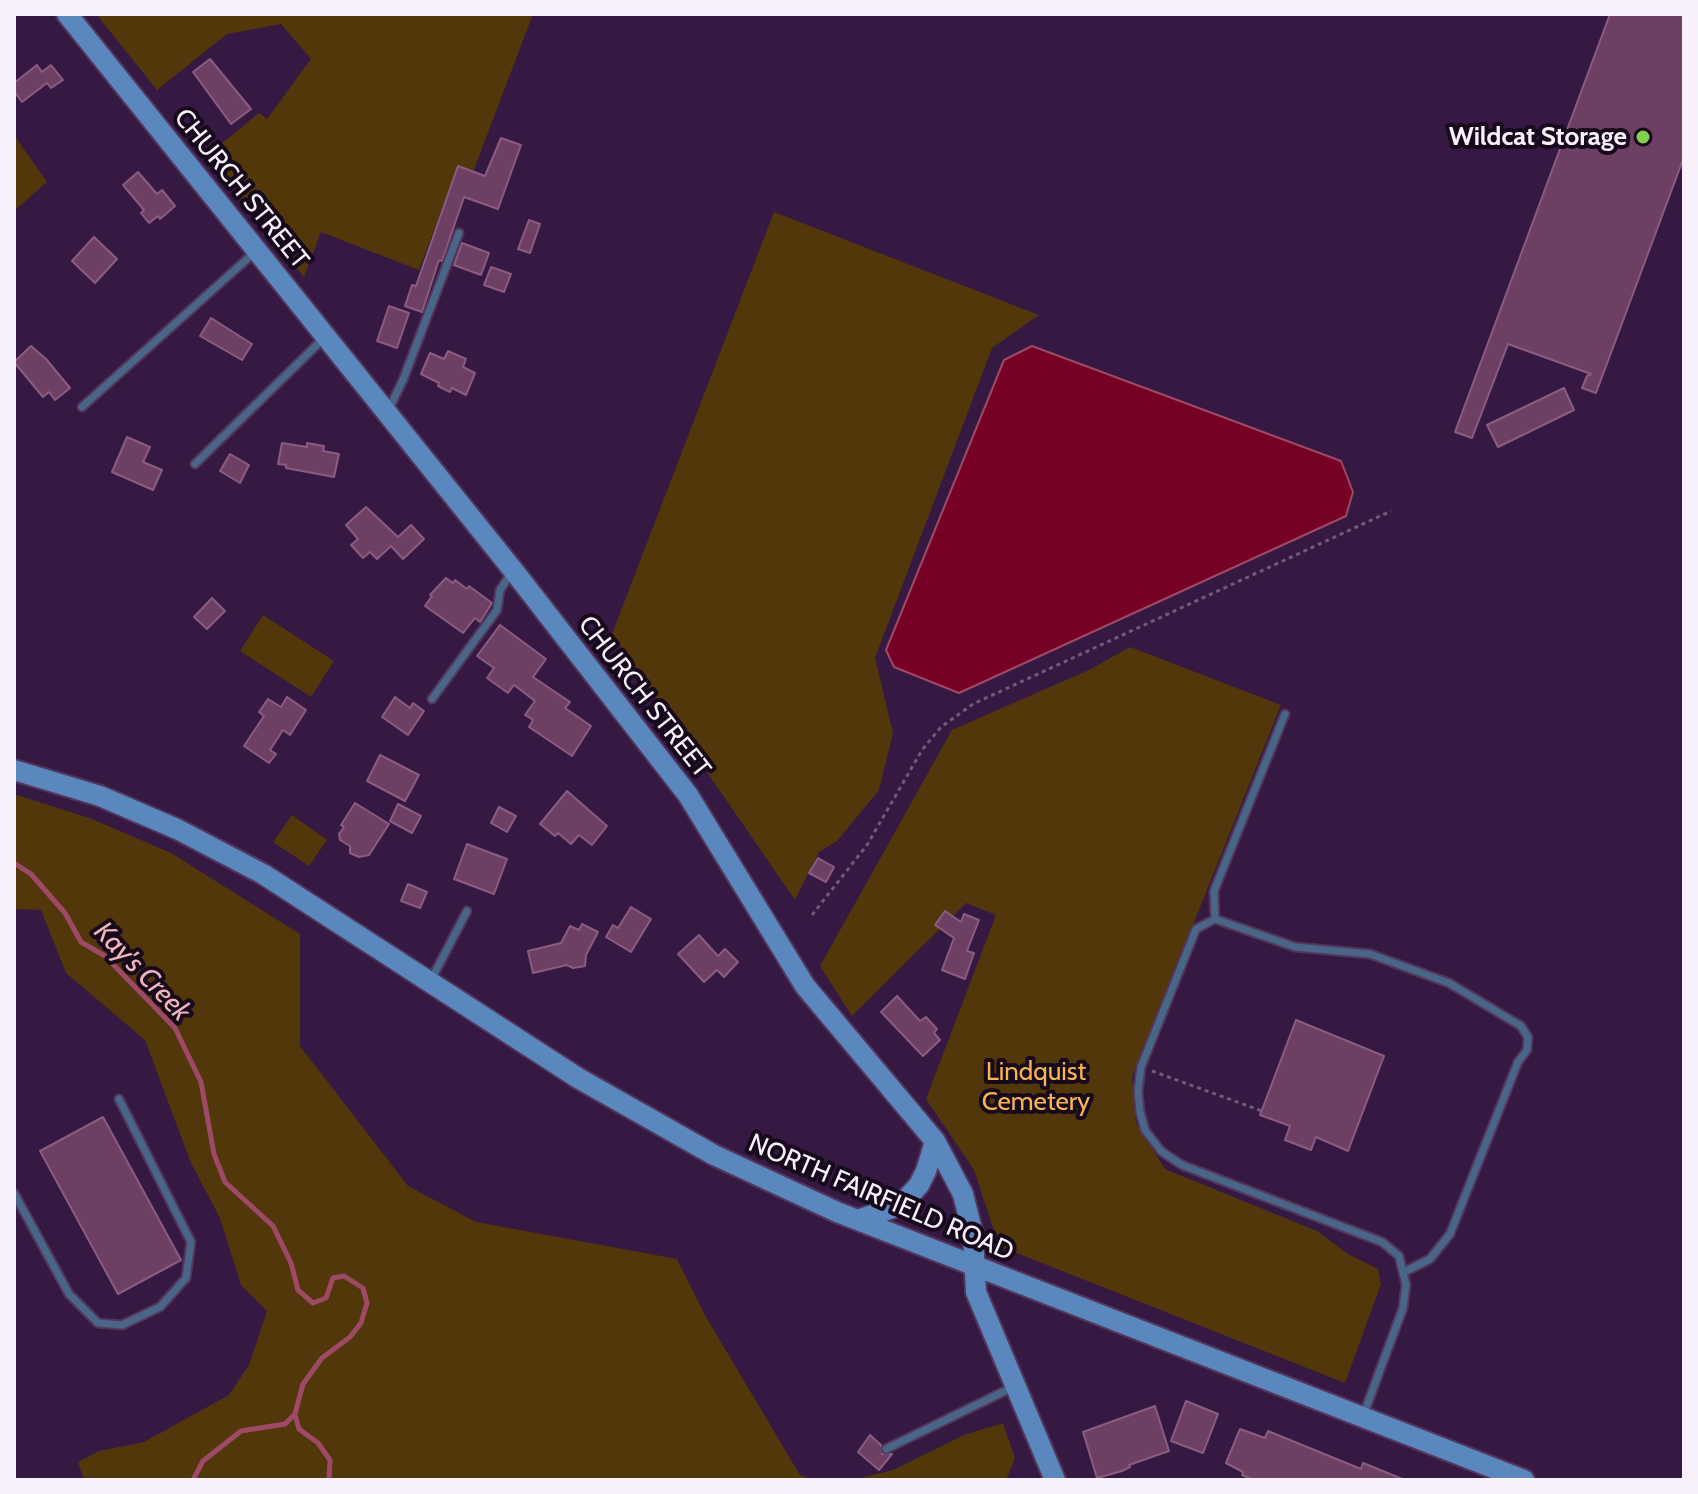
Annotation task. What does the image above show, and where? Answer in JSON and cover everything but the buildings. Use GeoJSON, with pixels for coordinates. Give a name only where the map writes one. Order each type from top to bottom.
{"type":"FeatureCollection","features":[{"type":"Feature","properties":{"kind":"main road","name":"CHURCH STREET"},"geometry":{"type":"LineString","coordinates":[[67,14],[513,570],[688,795],[805,986],[935,1141],[963,1194],[973,1234],[972,1265],[976,1292],[1055,1480]]}},
{"type":"Feature","properties":{"kind":"main road","name":"NORTH FAIRFIELD ROAD"},"geometry":{"type":"LineString","coordinates":[[14,770],[100,796],[177,829],[263,874],[578,1078],[714,1155],[858,1220],[1524,1480]]}},
{"type":"Feature","properties":{"kind":"main road"},"geometry":{"type":"LineString","coordinates":[[858,1220],[898,1206],[909,1196],[923,1178],[935,1141]]}},
{"type":"Feature","properties":{"kind":"lane"},"geometry":{"type":"LineString","coordinates":[[387,413],[403,380],[459,233]]}},
{"type":"Feature","properties":{"kind":"lane"},"geometry":{"type":"LineString","coordinates":[[82,407],[257,250]]}},
{"type":"Feature","properties":{"kind":"lane"},"geometry":{"type":"LineString","coordinates":[[195,464],[326,336]]}},
{"type":"Feature","properties":{"kind":"lane"},"geometry":{"type":"LineString","coordinates":[[432,699],[497,610],[500,590],[513,570]]}},
{"type":"Feature","properties":{"kind":"lane"},"geometry":{"type":"LineString","coordinates":[[1215,919],[1214,891],[1285,714]]}},
{"type":"Feature","properties":{"kind":"lane"},"geometry":{"type":"LineString","coordinates":[[430,982],[467,911]]}},
{"type":"Feature","properties":{"kind":"lane"},"geometry":{"type":"LineString","coordinates":[[1362,1418],[1403,1308],[1406,1285],[1399,1256],[1382,1242],[1182,1165],[1161,1151],[1145,1130],[1138,1091],[1141,1067],[1196,929],[1215,919],[1295,947],[1370,954],[1449,983],[1521,1026],[1528,1037],[1527,1050],[1518,1062],[1450,1234],[1430,1259],[1404,1272]]}},
{"type":"Feature","properties":{"kind":"lane"},"geometry":{"type":"LineString","coordinates":[[14,1193],[69,1294],[98,1323],[122,1325],[160,1307],[186,1278],[191,1242],[119,1099]]}},
{"type":"Feature","properties":{"kind":"lane"},"geometry":{"type":"LineString","coordinates":[[886,1449],[1016,1386]]}},
{"type":"Feature","properties":{"kind":"path"},"geometry":{"type":"LineString","coordinates":[[812,915],[867,845],[922,750],[941,727],[973,704],[1391,511]]}},
{"type":"Feature","properties":{"kind":"path"},"geometry":{"type":"LineString","coordinates":[[1141,1067],[1262,1111]]}},
{"type":"Feature","properties":{"kind":"green space"},"geometry":{"type":"Polygon","coordinates":[[[96,14],[533,14],[473,172],[458,167],[419,270],[321,232],[304,277],[206,156],[259,113],[267,119],[311,59],[281,24],[227,34],[157,90],[96,14]]]}},
{"type":"Feature","properties":{"kind":"green space"},"geometry":{"type":"Polygon","coordinates":[[[14,135],[47,182],[14,211],[14,135]]]}},
{"type":"Feature","properties":{"kind":"green space"},"geometry":{"type":"Polygon","coordinates":[[[774,212],[1039,315],[992,348],[875,658],[893,733],[879,790],[837,841],[819,852],[795,900],[612,634],[774,212]]]}},
{"type":"Feature","properties":{"kind":"green space"},"geometry":{"type":"Polygon","coordinates":[[[263,615],[334,661],[311,697],[240,651],[263,615]]]}},
{"type":"Feature","properties":{"kind":"green space","name":"Lindquist Cemetery"},"geometry":{"type":"Polygon","coordinates":[[[1130,647],[1281,705],[1132,1077],[1136,1123],[1165,1169],[1317,1231],[1348,1254],[1378,1269],[1381,1284],[1345,1383],[999,1246],[974,1170],[926,1099],[996,915],[966,903],[852,1016],[820,966],[952,730],[1091,669],[1130,647]]]}},
{"type":"Feature","properties":{"kind":"green space"},"geometry":{"type":"Polygon","coordinates":[[[14,794],[92,819],[171,853],[300,934],[300,1046],[408,1186],[476,1222],[677,1259],[706,1317],[800,1475],[813,1480],[84,1480],[78,1462],[99,1451],[144,1442],[229,1395],[249,1365],[267,1311],[241,1285],[220,1218],[191,1163],[145,1040],[66,973],[41,910],[14,909],[14,794]]]}},
{"type":"Feature","properties":{"kind":"green space"},"geometry":{"type":"Polygon","coordinates":[[[292,815],[327,840],[309,866],[273,842],[292,815]]]}},
{"type":"Feature","properties":{"kind":"green space"},"geometry":{"type":"Polygon","coordinates":[[[1003,1423],[1015,1458],[1006,1480],[852,1480],[893,1470],[964,1435],[1003,1423]]]}},
{"type":"Feature","properties":{"kind":"shaded area"},"geometry":{"type":"Polygon","coordinates":[[[1032,346],[1341,461],[1353,492],[1346,516],[959,693],[894,667],[886,650],[1004,360],[1032,346]]]}},
{"type":"Feature","properties":{"kind":"waterway","name":"Kay's Creek"},"geometry":{"type":"LineString","coordinates":[[14,863],[31,874],[65,913],[81,942],[105,956],[175,1028],[201,1082],[214,1154],[225,1182],[273,1226],[291,1263],[298,1290],[313,1303],[326,1298],[333,1278],[344,1276],[363,1288],[367,1303],[361,1323],[350,1337],[322,1358],[303,1384],[295,1414],[285,1424],[241,1431],[203,1461],[193,1480]]}},
{"type":"Feature","properties":{"kind":"waterway"},"geometry":{"type":"LineString","coordinates":[[295,1415],[299,1429],[318,1443],[330,1460],[329,1480]]}},
{"type":"Feature","properties":{"kind":"place","name":"Wildcat Storage"},"geometry":{"type":"Point","coordinates":[1643,137]}}]}
